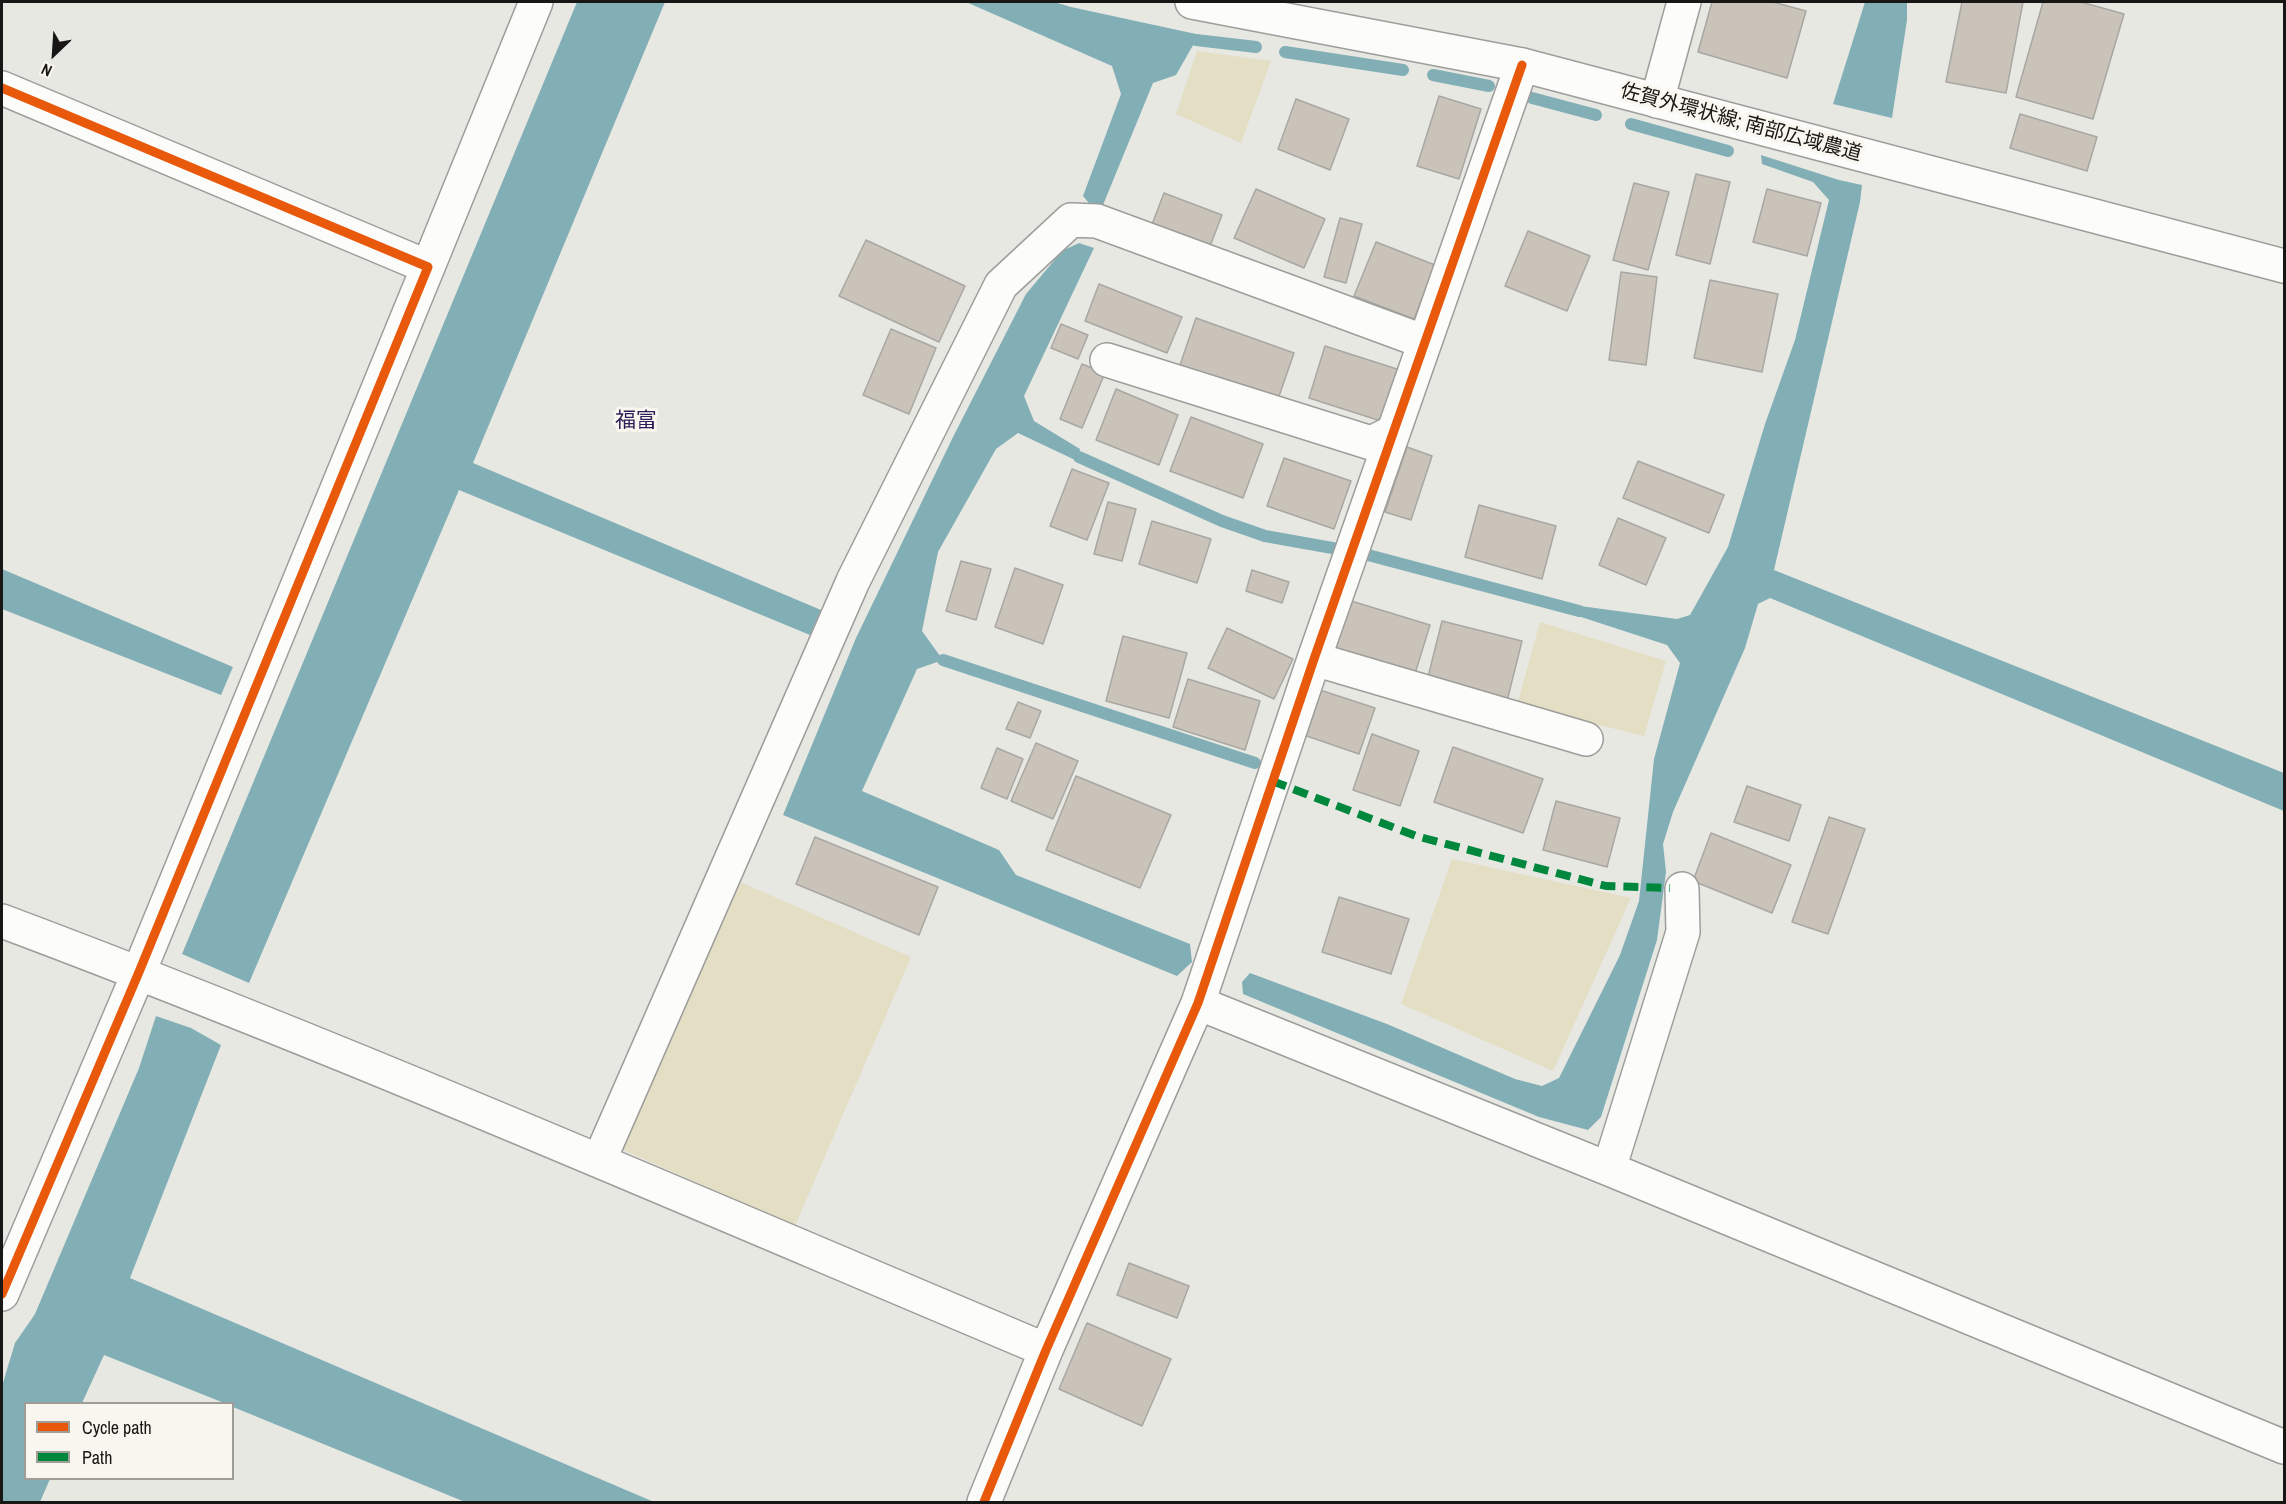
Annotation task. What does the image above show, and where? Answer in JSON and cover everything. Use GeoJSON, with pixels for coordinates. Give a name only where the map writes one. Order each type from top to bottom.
{"type":"FeatureCollection","features":[{"type":"Feature","properties":{"kind":"street"},"geometry":{"type":"LineString","coordinates":[[2,1294],[139,972],[536,2]]}},
{"type":"Feature","properties":{"kind":"street","name":"佐賀外環状線; 南部広域農道"},"geometry":{"type":"LineString","coordinates":[[1192,2],[1522,65],[2284,266]]}},
{"type":"Feature","properties":{"kind":"street"},"geometry":{"type":"LineString","coordinates":[[1657,101],[1684,2]]}},
{"type":"Feature","properties":{"kind":"street"},"geometry":{"type":"LineString","coordinates":[[984,1503],[1046,1350],[1198,1003],[1314,660],[1522,65]]}},
{"type":"Feature","properties":{"kind":"street"},"geometry":{"type":"LineString","coordinates":[[2,88],[429,267]]}},
{"type":"Feature","properties":{"kind":"street"},"geometry":{"type":"LineString","coordinates":[[599,1161],[853,581],[1001,285],[1071,220],[1097,221],[1425,342]]}},
{"type":"Feature","properties":{"kind":"street"},"geometry":{"type":"LineString","coordinates":[[1107,360],[1371,443],[1393,432]]}},
{"type":"Feature","properties":{"kind":"street"},"geometry":{"type":"LineString","coordinates":[[1314,660],[1586,739]]}},
{"type":"Feature","properties":{"kind":"street"},"geometry":{"type":"LineString","coordinates":[[1608,1169],[1683,932],[1682,889]]}},
{"type":"Feature","properties":{"kind":"street"},"geometry":{"type":"LineString","coordinates":[[2,921],[139,972],[599,1161],[1046,1350]]}},
{"type":"Feature","properties":{"kind":"street"},"geometry":{"type":"LineString","coordinates":[[1198,1003],[1608,1169],[2284,1448]]}},
{"type":"Feature","properties":{"kind":"shaded area"},"geometry":{"type":"Polygon","coordinates":[[[1197,51],[1271,61],[1241,143],[1176,114],[1197,51]]]}},
{"type":"Feature","properties":{"kind":"shaded area"},"geometry":{"type":"Polygon","coordinates":[[[1540,622],[1666,661],[1644,736],[1517,705],[1540,622]]]}},
{"type":"Feature","properties":{"kind":"shaded area"},"geometry":{"type":"Polygon","coordinates":[[[1452,859],[1631,898],[1553,1071],[1401,1004],[1452,859]]]}},
{"type":"Feature","properties":{"kind":"shaded area"},"geometry":{"type":"Polygon","coordinates":[[[738,881],[911,957],[795,1226],[621,1149],[738,881]]]}},
{"type":"Feature","properties":{"kind":"water"},"geometry":{"type":"Polygon","coordinates":[[[577,2],[665,2],[473,463],[821,610],[810,635],[459,490],[249,983],[182,954],[577,2]]]}},
{"type":"Feature","properties":{"kind":"water"},"geometry":{"type":"Polygon","coordinates":[[[966,2],[1054,2],[1196,34],[1196,40],[1176,75],[1153,83],[1103,205],[1093,208],[1083,196],[1121,94],[1112,66],[966,2]]]}},
{"type":"Feature","properties":{"kind":"water"},"geometry":{"type":"Polygon","coordinates":[[[1865,2],[1907,2],[1907,20],[1892,118],[1833,104],[1865,2]]]}},
{"type":"Feature","properties":{"kind":"water"},"geometry":{"type":"Polygon","coordinates":[[[1761,155],[1862,185],[1860,202],[1774,570],[2284,773],[2284,811],[1770,598],[1758,604],[1745,648],[1673,812],[1663,844],[1666,872],[1657,940],[1601,1117],[1588,1130],[1539,1117],[1243,994],[1242,982],[1250,973],[1387,1024],[1515,1079],[1542,1086],[1559,1078],[1620,955],[1639,901],[1654,759],[1680,663],[1667,645],[1578,616],[1580,606],[1677,619],[1690,615],[1728,547],[1765,424],[1795,340],[1829,200],[1813,182],[1762,164],[1761,155]]]}},
{"type":"Feature","properties":{"kind":"water"},"geometry":{"type":"Polygon","coordinates":[[[1079,243],[1094,248],[1024,396],[1034,421],[1080,449],[1079,457],[1073,459],[1018,433],[996,449],[938,552],[922,631],[943,660],[917,669],[862,791],[999,850],[1016,875],[1190,944],[1192,962],[1177,976],[783,815],[856,638],[953,437],[1026,294],[1062,251],[1079,243]]]}},
{"type":"Feature","properties":{"kind":"water"},"geometry":{"type":"Polygon","coordinates":[[[2,569],[233,667],[221,695],[2,609],[2,569]]]}},
{"type":"Feature","properties":{"kind":"water"},"geometry":{"type":"Polygon","coordinates":[[[156,1016],[191,1028],[221,1045],[130,1278],[654,1502],[465,1502],[234,1407],[234,1402],[222,1402],[104,1355],[82,1402],[24,1402],[24,1480],[50,1480],[40,1502],[2,1502],[2,1386],[15,1343],[35,1314],[139,1068],[156,1016]]]}},
{"type":"Feature","properties":{"kind":"building"},"geometry":{"type":"Polygon","coordinates":[[[1712,2],[1773,2],[1806,11],[1787,78],[1698,52],[1712,2]]]}},
{"type":"Feature","properties":{"kind":"building"},"geometry":{"type":"Polygon","coordinates":[[[1962,2],[2023,2],[2006,93],[1946,82],[1962,2]]]}},
{"type":"Feature","properties":{"kind":"building"},"geometry":{"type":"Polygon","coordinates":[[[2043,2],[2081,2],[2124,14],[2093,119],[2016,97],[2043,2]]]}},
{"type":"Feature","properties":{"kind":"building"},"geometry":{"type":"Polygon","coordinates":[[[1439,96],[1481,109],[1459,179],[1417,166],[1439,96]]]}},
{"type":"Feature","properties":{"kind":"building"},"geometry":{"type":"Polygon","coordinates":[[[1296,99],[1349,119],[1330,170],[1278,149],[1296,99]]]}},
{"type":"Feature","properties":{"kind":"building"},"geometry":{"type":"Polygon","coordinates":[[[2020,114],[2097,137],[2087,171],[2010,148],[2020,114]]]}},
{"type":"Feature","properties":{"kind":"building"},"geometry":{"type":"Polygon","coordinates":[[[1696,174],[1730,182],[1710,264],[1676,255],[1696,174]]]}},
{"type":"Feature","properties":{"kind":"building"},"geometry":{"type":"Polygon","coordinates":[[[1634,183],[1669,192],[1648,270],[1613,260],[1634,183]]]}},
{"type":"Feature","properties":{"kind":"building"},"geometry":{"type":"Polygon","coordinates":[[[1256,189],[1325,219],[1304,268],[1234,238],[1256,189]]]}},
{"type":"Feature","properties":{"kind":"building"},"geometry":{"type":"Polygon","coordinates":[[[1767,189],[1821,203],[1807,256],[1753,242],[1767,189]]]}},
{"type":"Feature","properties":{"kind":"building"},"geometry":{"type":"Polygon","coordinates":[[[1164,193],[1222,215],[1209,249],[1151,227],[1164,193]]]}},
{"type":"Feature","properties":{"kind":"building"},"geometry":{"type":"Polygon","coordinates":[[[1340,218],[1362,224],[1346,283],[1324,277],[1340,218]]]}},
{"type":"Feature","properties":{"kind":"building"},"geometry":{"type":"Polygon","coordinates":[[[1528,231],[1590,256],[1567,311],[1505,286],[1528,231]]]}},
{"type":"Feature","properties":{"kind":"building"},"geometry":{"type":"Polygon","coordinates":[[[866,240],[965,286],[939,342],[839,296],[866,240]]]}},
{"type":"Feature","properties":{"kind":"building"},"geometry":{"type":"Polygon","coordinates":[[[1376,242],[1435,265],[1414,319],[1354,296],[1376,242]]]}},
{"type":"Feature","properties":{"kind":"building"},"geometry":{"type":"Polygon","coordinates":[[[1621,272],[1657,277],[1646,365],[1609,360],[1621,272]]]}},
{"type":"Feature","properties":{"kind":"building"},"geometry":{"type":"Polygon","coordinates":[[[1710,280],[1778,294],[1762,372],[1694,358],[1710,280]]]}},
{"type":"Feature","properties":{"kind":"building"},"geometry":{"type":"Polygon","coordinates":[[[1099,284],[1182,317],[1167,353],[1085,321],[1099,284]]]}},
{"type":"Feature","properties":{"kind":"building"},"geometry":{"type":"Polygon","coordinates":[[[1196,318],[1294,353],[1277,402],[1179,368],[1196,318]]]}},
{"type":"Feature","properties":{"kind":"building"},"geometry":{"type":"Polygon","coordinates":[[[1061,324],[1088,335],[1078,359],[1051,348],[1061,324]]]}},
{"type":"Feature","properties":{"kind":"building"},"geometry":{"type":"Polygon","coordinates":[[[891,329],[936,348],[909,414],[863,395],[891,329]]]}},
{"type":"Feature","properties":{"kind":"building"},"geometry":{"type":"Polygon","coordinates":[[[1325,346],[1403,371],[1387,423],[1309,398],[1325,346]]]}},
{"type":"Feature","properties":{"kind":"building"},"geometry":{"type":"Polygon","coordinates":[[[1082,364],[1105,373],[1082,428],[1060,419],[1082,364]]]}},
{"type":"Feature","properties":{"kind":"building"},"geometry":{"type":"Polygon","coordinates":[[[1116,389],[1178,415],[1159,465],[1096,440],[1116,389]]]}},
{"type":"Feature","properties":{"kind":"building"},"geometry":{"type":"Polygon","coordinates":[[[1191,417],[1263,444],[1243,498],[1170,471],[1191,417]]]}},
{"type":"Feature","properties":{"kind":"building"},"geometry":{"type":"Polygon","coordinates":[[[1407,447],[1432,456],[1411,520],[1385,512],[1407,447]]]}},
{"type":"Feature","properties":{"kind":"building"},"geometry":{"type":"Polygon","coordinates":[[[1284,458],[1351,481],[1334,529],[1267,506],[1284,458]]]}},
{"type":"Feature","properties":{"kind":"building"},"geometry":{"type":"Polygon","coordinates":[[[1638,461],[1724,495],[1709,533],[1623,498],[1638,461]]]}},
{"type":"Feature","properties":{"kind":"building"},"geometry":{"type":"Polygon","coordinates":[[[1072,469],[1109,483],[1087,540],[1050,526],[1072,469]]]}},
{"type":"Feature","properties":{"kind":"building"},"geometry":{"type":"Polygon","coordinates":[[[1108,502],[1136,509],[1122,561],[1094,554],[1108,502]]]}},
{"type":"Feature","properties":{"kind":"building"},"geometry":{"type":"Polygon","coordinates":[[[1479,505],[1556,526],[1542,579],[1465,557],[1479,505]]]}},
{"type":"Feature","properties":{"kind":"building"},"geometry":{"type":"Polygon","coordinates":[[[1618,518],[1666,538],[1646,585],[1599,565],[1618,518]]]}},
{"type":"Feature","properties":{"kind":"building"},"geometry":{"type":"Polygon","coordinates":[[[1152,521],[1211,539],[1197,583],[1139,564],[1152,521]]]}},
{"type":"Feature","properties":{"kind":"building"},"geometry":{"type":"Polygon","coordinates":[[[961,561],[991,569],[976,620],[946,611],[961,561]]]}},
{"type":"Feature","properties":{"kind":"building"},"geometry":{"type":"Polygon","coordinates":[[[1015,568],[1063,585],[1043,644],[995,627],[1015,568]]]}},
{"type":"Feature","properties":{"kind":"building"},"geometry":{"type":"Polygon","coordinates":[[[1252,570],[1289,582],[1282,603],[1246,591],[1252,570]]]}},
{"type":"Feature","properties":{"kind":"building"},"geometry":{"type":"Polygon","coordinates":[[[1348,600],[1430,625],[1414,677],[1332,652],[1348,600]]]}},
{"type":"Feature","properties":{"kind":"building"},"geometry":{"type":"Polygon","coordinates":[[[1442,621],[1522,641],[1506,705],[1426,685],[1442,621]]]}},
{"type":"Feature","properties":{"kind":"building"},"geometry":{"type":"Polygon","coordinates":[[[1227,628],[1293,659],[1274,699],[1208,668],[1227,628]]]}},
{"type":"Feature","properties":{"kind":"building"},"geometry":{"type":"Polygon","coordinates":[[[1123,636],[1187,653],[1169,718],[1106,701],[1123,636]]]}},
{"type":"Feature","properties":{"kind":"building"},"geometry":{"type":"Polygon","coordinates":[[[1188,679],[1260,701],[1245,750],[1173,727],[1188,679]]]}},
{"type":"Feature","properties":{"kind":"building"},"geometry":{"type":"Polygon","coordinates":[[[1317,689],[1375,708],[1359,754],[1301,734],[1317,689]]]}},
{"type":"Feature","properties":{"kind":"building"},"geometry":{"type":"Polygon","coordinates":[[[1018,702],[1041,711],[1030,738],[1006,729],[1018,702]]]}},
{"type":"Feature","properties":{"kind":"building"},"geometry":{"type":"Polygon","coordinates":[[[1372,734],[1419,751],[1400,806],[1353,790],[1372,734]]]}},
{"type":"Feature","properties":{"kind":"building"},"geometry":{"type":"Polygon","coordinates":[[[1036,743],[1078,761],[1053,819],[1011,801],[1036,743]]]}},
{"type":"Feature","properties":{"kind":"building"},"geometry":{"type":"Polygon","coordinates":[[[1453,747],[1543,779],[1523,833],[1434,802],[1453,747]]]}},
{"type":"Feature","properties":{"kind":"building"},"geometry":{"type":"Polygon","coordinates":[[[997,748],[1023,759],[1007,799],[981,788],[997,748]]]}},
{"type":"Feature","properties":{"kind":"building"},"geometry":{"type":"Polygon","coordinates":[[[1076,776],[1171,815],[1140,888],[1046,850],[1076,776]]]}},
{"type":"Feature","properties":{"kind":"building"},"geometry":{"type":"Polygon","coordinates":[[[1747,786],[1801,805],[1789,841],[1734,822],[1747,786]]]}},
{"type":"Feature","properties":{"kind":"building"},"geometry":{"type":"Polygon","coordinates":[[[1556,801],[1620,818],[1607,867],[1543,850],[1556,801]]]}},
{"type":"Feature","properties":{"kind":"building"},"geometry":{"type":"Polygon","coordinates":[[[1829,817],[1865,829],[1828,934],[1792,922],[1829,817]]]}},
{"type":"Feature","properties":{"kind":"building"},"geometry":{"type":"Polygon","coordinates":[[[1711,833],[1791,865],[1772,913],[1693,881],[1711,833]]]}},
{"type":"Feature","properties":{"kind":"building"},"geometry":{"type":"Polygon","coordinates":[[[815,837],[938,887],[919,935],[796,884],[815,837]]]}},
{"type":"Feature","properties":{"kind":"building"},"geometry":{"type":"Polygon","coordinates":[[[1339,897],[1409,919],[1391,974],[1322,952],[1339,897]]]}},
{"type":"Feature","properties":{"kind":"building"},"geometry":{"type":"Polygon","coordinates":[[[1129,1263],[1189,1286],[1177,1318],[1117,1295],[1129,1263]]]}},
{"type":"Feature","properties":{"kind":"building"},"geometry":{"type":"Polygon","coordinates":[[[1087,1323],[1171,1359],[1142,1426],[1059,1389],[1087,1323]]]}},
{"type":"Feature","properties":{"kind":"waterway"},"geometry":{"type":"LineString","coordinates":[[1196,40],[1256,47]]}},
{"type":"Feature","properties":{"kind":"waterway"},"geometry":{"type":"LineString","coordinates":[[1285,52],[1403,70]]}},
{"type":"Feature","properties":{"kind":"waterway"},"geometry":{"type":"LineString","coordinates":[[1433,75],[1489,86]]}},
{"type":"Feature","properties":{"kind":"waterway"},"geometry":{"type":"LineString","coordinates":[[1532,98],[1596,115]]}},
{"type":"Feature","properties":{"kind":"waterway"},"geometry":{"type":"LineString","coordinates":[[1631,124],[1728,151]]}},
{"type":"Feature","properties":{"kind":"waterway"},"geometry":{"type":"LineString","coordinates":[[1079,457],[1222,521],[1265,536],[1338,549]]}},
{"type":"Feature","properties":{"kind":"waterway"},"geometry":{"type":"LineString","coordinates":[[1368,555],[1579,611]]}},
{"type":"Feature","properties":{"kind":"waterway"},"geometry":{"type":"LineString","coordinates":[[943,660],[1255,763]]}},
{"type":"Feature","properties":{"kind":"marked path"},"geometry":{"type":"LineString","coordinates":[[1272,781],[1416,836],[1606,886],[1670,888]]}},
{"type":"Feature","properties":{"kind":"cycle path"},"geometry":{"type":"LineString","coordinates":[[984,1502],[1046,1350],[1198,1003],[1314,659],[1522,65]]}},
{"type":"Feature","properties":{"kind":"cycle path"},"geometry":{"type":"LineString","coordinates":[[2,88],[428,267],[139,972],[2,1294]]}},
{"type":"Feature","properties":{"kind":"district","name":"福富"},"geometry":{"type":"Point","coordinates":[636,421]}}]}
